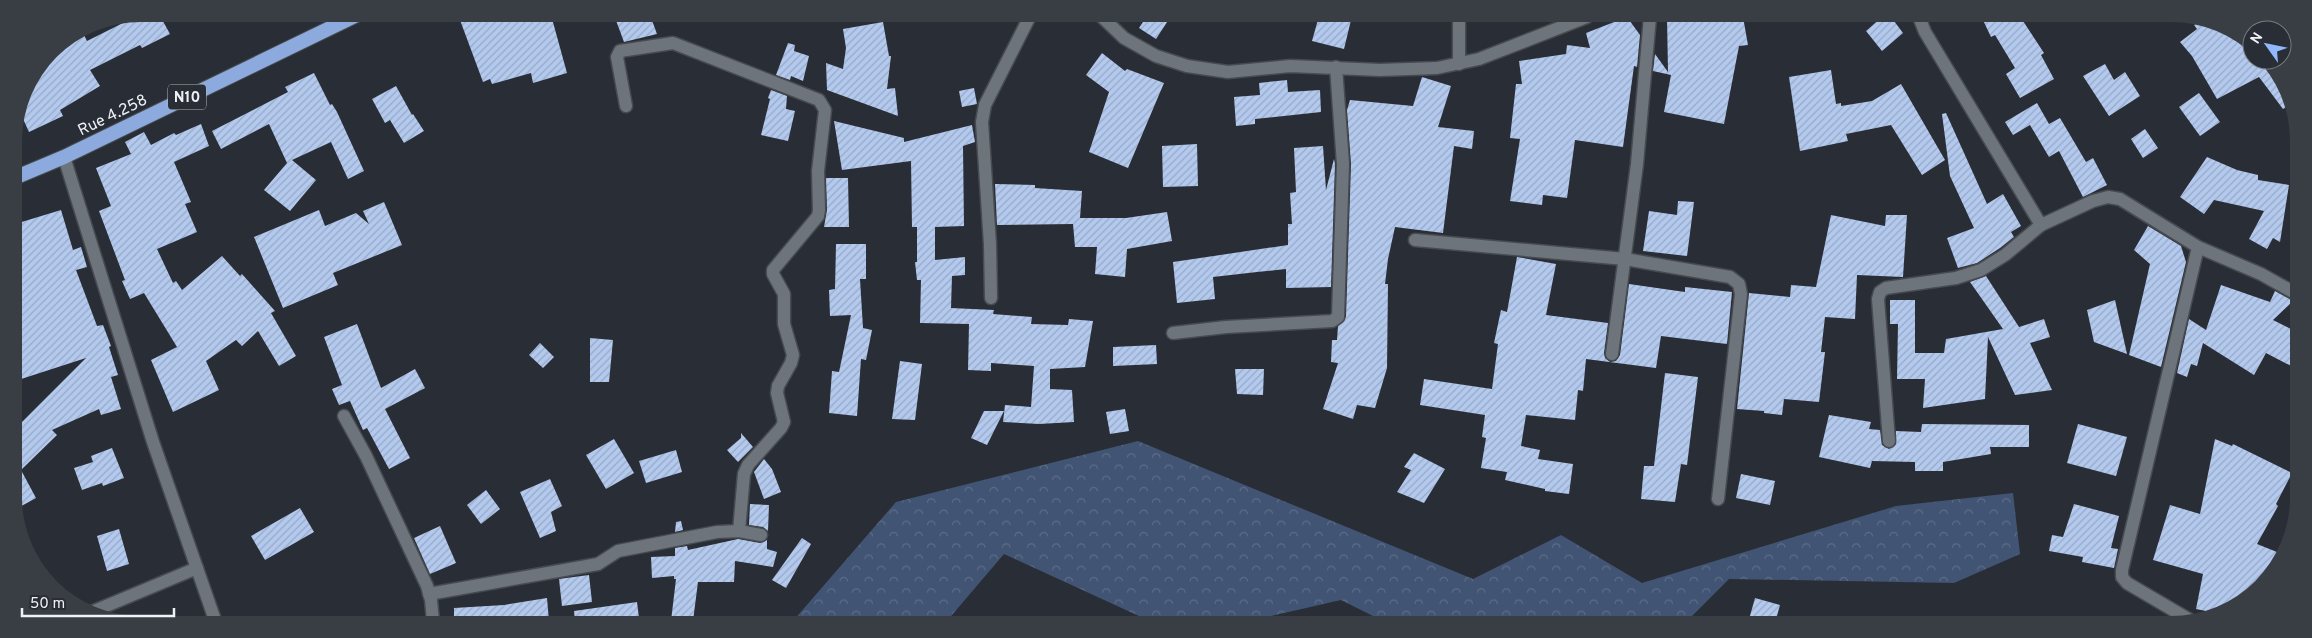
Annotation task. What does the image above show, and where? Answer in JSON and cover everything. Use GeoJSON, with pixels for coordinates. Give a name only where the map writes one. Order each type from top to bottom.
{"type":"FeatureCollection","features":[{"type":"Feature","properties":{"kind":"highway","name":"Rue 4.258"},"geometry":{"type":"LineString","coordinates":[[23,174],[64,157],[342,22]]}},
{"type":"Feature","properties":{"kind":"street"},"geometry":{"type":"LineString","coordinates":[[991,298],[990,244],[982,122],[985,105],[1027,22]]}},
{"type":"Feature","properties":{"kind":"street"},"geometry":{"type":"LineString","coordinates":[[1107,22],[1124,38],[1156,56],[1187,66],[1228,72],[1290,66],[1380,70],[1437,68],[1479,59],[1574,22]]}},
{"type":"Feature","properties":{"kind":"street"},"geometry":{"type":"LineString","coordinates":[[1459,64],[1460,22]]}},
{"type":"Feature","properties":{"kind":"street"},"geometry":{"type":"LineString","coordinates":[[1612,354],[1637,164],[1650,22]]}},
{"type":"Feature","properties":{"kind":"street"},"geometry":{"type":"LineString","coordinates":[[1921,22],[1925,32],[2041,225]]}},
{"type":"Feature","properties":{"kind":"street"},"geometry":{"type":"LineString","coordinates":[[626,106],[617,57],[620,51],[673,43],[820,100],[825,110],[818,171],[818,216],[773,270],[773,274],[784,294],[784,324],[793,355],[791,363],[778,386],[777,393],[784,422],[781,428],[748,465],[744,474],[739,531]]}},
{"type":"Feature","properties":{"kind":"street"},"geometry":{"type":"LineString","coordinates":[[1172,333],[1226,327],[1336,321],[1338,317],[1343,164],[1336,67]]}},
{"type":"Feature","properties":{"kind":"street"},"geometry":{"type":"LineString","coordinates":[[64,157],[153,442],[214,616]]}},
{"type":"Feature","properties":{"kind":"street"},"geometry":{"type":"LineString","coordinates":[[1889,441],[1878,299],[1880,292],[1886,288],[1956,278],[1981,270],[2004,255],[2041,225],[2093,201],[2108,197],[2120,199],[2198,247],[2261,274],[2290,290]]}},
{"type":"Feature","properties":{"kind":"street"},"geometry":{"type":"LineString","coordinates":[[1415,240],[1625,259],[1730,277],[1739,284],[1741,294],[1718,499]]}},
{"type":"Feature","properties":{"kind":"street"},"geometry":{"type":"LineString","coordinates":[[2181,615],[2127,583],[2122,576],[2122,570],[2198,247]]}},
{"type":"Feature","properties":{"kind":"street"},"geometry":{"type":"LineString","coordinates":[[344,416],[366,456],[429,594],[432,616]]}},
{"type":"Feature","properties":{"kind":"street"},"geometry":{"type":"LineString","coordinates":[[429,594],[598,564],[618,551],[717,532],[739,531],[761,535]]}},
{"type":"Feature","properties":{"kind":"street"},"geometry":{"type":"LineString","coordinates":[[101,608],[197,568]]}},
{"type":"Feature","properties":{"kind":"green space"},"geometry":{"type":"Polygon","coordinates":[[[1138,441],[1473,579],[1561,535],[1642,583],[1896,506],[2013,493],[2020,554],[1954,583],[1729,579],[1693,615],[1372,615],[1341,600],[1274,615],[1138,616],[1004,554],[951,616],[798,616],[896,502],[1138,441]]]}},
{"type":"Feature","properties":{"kind":"building"},"geometry":{"type":"Polygon","coordinates":[[[141,22],[163,22],[170,34],[142,48],[140,45],[90,70],[100,86],[60,110],[63,116],[29,132],[25,122],[27,110],[38,82],[63,52],[82,38],[85,37],[87,41],[119,25],[141,22]]]}},
{"type":"Feature","properties":{"kind":"building"},"geometry":{"type":"Polygon","coordinates":[[[461,22],[553,22],[567,73],[533,83],[531,73],[492,84],[490,79],[483,82],[461,22]]]}},
{"type":"Feature","properties":{"kind":"building"},"geometry":{"type":"Polygon","coordinates":[[[617,22],[653,22],[657,34],[624,42],[617,22]]]}},
{"type":"Feature","properties":{"kind":"building"},"geometry":{"type":"Polygon","coordinates":[[[883,22],[889,56],[891,56],[887,89],[895,88],[898,116],[827,90],[826,63],[843,69],[846,48],[843,29],[883,22]]]}},
{"type":"Feature","properties":{"kind":"building"},"geometry":{"type":"Polygon","coordinates":[[[1143,22],[1167,22],[1156,39],[1139,28],[1143,22]]]}},
{"type":"Feature","properties":{"kind":"building"},"geometry":{"type":"Polygon","coordinates":[[[1317,22],[1351,22],[1344,49],[1312,41],[1317,22]]]}},
{"type":"Feature","properties":{"kind":"building"},"geometry":{"type":"Polygon","coordinates":[[[1614,22],[1631,22],[1640,35],[1637,67],[1634,66],[1623,147],[1575,140],[1567,198],[1543,195],[1542,205],[1510,201],[1520,139],[1510,138],[1516,84],[1522,84],[1519,61],[1566,54],[1567,45],[1590,48],[1586,33],[1614,22]]]}},
{"type":"Feature","properties":{"kind":"building"},"geometry":{"type":"Polygon","coordinates":[[[1667,22],[1744,22],[1748,45],[1739,46],[1724,124],[1664,112],[1671,75],[1653,71],[1655,54],[1668,72],[1667,22]]]}},
{"type":"Feature","properties":{"kind":"building"},"geometry":{"type":"Polygon","coordinates":[[[1876,22],[1895,22],[1903,33],[1882,51],[1866,31],[1876,22]]]}},
{"type":"Feature","properties":{"kind":"building"},"geometry":{"type":"Polygon","coordinates":[[[1984,22],[2024,22],[2044,53],[2041,55],[2054,79],[2020,98],[2006,74],[2015,68],[1995,35],[1991,37],[1984,22]]]}},
{"type":"Feature","properties":{"kind":"building"},"geometry":{"type":"Polygon","coordinates":[[[2194,26],[2216,32],[2237,42],[2242,46],[2242,70],[2266,70],[2277,89],[2284,108],[2283,109],[2259,77],[2217,99],[2192,56],[2180,42],[2197,29],[2194,26]]]}},
{"type":"Feature","properties":{"kind":"building"},"geometry":{"type":"Polygon","coordinates":[[[788,43],[795,45],[794,51],[809,56],[803,81],[791,76],[790,80],[776,75],[788,43]]]}},
{"type":"Feature","properties":{"kind":"building"},"geometry":{"type":"Polygon","coordinates":[[[1102,53],[1125,71],[1127,69],[1164,83],[1128,168],[1089,152],[1109,92],[1086,75],[1102,53]]]}},
{"type":"Feature","properties":{"kind":"building"},"geometry":{"type":"Polygon","coordinates":[[[2105,64],[2114,80],[2125,72],[2140,96],[2109,116],[2083,76],[2105,64]]]}},
{"type":"Feature","properties":{"kind":"building"},"geometry":{"type":"Polygon","coordinates":[[[1831,70],[1836,104],[1841,103],[1841,106],[1872,101],[1901,84],[1945,160],[1922,175],[1891,125],[1846,134],[1848,141],[1800,151],[1789,77],[1831,70]]]}},
{"type":"Feature","properties":{"kind":"building"},"geometry":{"type":"Polygon","coordinates":[[[314,73],[330,105],[332,104],[337,112],[364,171],[348,179],[331,142],[292,160],[316,180],[290,211],[264,190],[287,163],[269,124],[221,149],[212,131],[288,92],[285,87],[314,73]]]}},
{"type":"Feature","properties":{"kind":"building"},"geometry":{"type":"Polygon","coordinates":[[[1422,77],[1451,86],[1438,127],[1474,131],[1472,149],[1454,146],[1443,233],[1395,227],[1385,284],[1388,284],[1387,368],[1375,408],[1357,405],[1353,419],[1323,409],[1338,363],[1331,362],[1332,340],[1337,340],[1338,326],[1346,317],[1351,164],[1347,110],[1350,100],[1413,106],[1422,77]]]}},
{"type":"Feature","properties":{"kind":"building"},"geometry":{"type":"Polygon","coordinates":[[[1287,80],[1288,92],[1320,90],[1321,112],[1255,119],[1255,124],[1236,126],[1234,97],[1260,95],[1259,83],[1287,80]]]}},
{"type":"Feature","properties":{"kind":"building"},"geometry":{"type":"Polygon","coordinates":[[[396,86],[412,115],[424,131],[404,143],[390,120],[385,123],[372,99],[396,86]]]}},
{"type":"Feature","properties":{"kind":"building"},"geometry":{"type":"Polygon","coordinates":[[[974,88],[977,104],[962,107],[959,91],[974,88]]]}},
{"type":"Feature","properties":{"kind":"building"},"geometry":{"type":"Polygon","coordinates":[[[771,90],[787,96],[786,109],[795,111],[788,141],[761,135],[771,90]]]}},
{"type":"Feature","properties":{"kind":"building"},"geometry":{"type":"Polygon","coordinates":[[[2199,93],[2220,122],[2200,136],[2179,107],[2199,93]]]}},
{"type":"Feature","properties":{"kind":"building"},"geometry":{"type":"Polygon","coordinates":[[[2037,103],[2049,124],[2060,118],[2086,162],[2093,158],[2107,185],[2083,197],[2059,151],[2049,157],[2030,125],[2013,135],[2005,122],[2037,103]]]}},
{"type":"Feature","properties":{"kind":"building"},"geometry":{"type":"Polygon","coordinates":[[[1946,113],[1987,204],[2003,194],[2021,226],[2011,232],[2014,237],[2000,248],[1977,263],[1958,268],[1947,238],[1974,228],[1950,176],[1942,114],[1946,113]]]}},
{"type":"Feature","properties":{"kind":"building"},"geometry":{"type":"Polygon","coordinates":[[[834,121],[904,138],[904,142],[972,125],[975,142],[963,146],[964,226],[935,227],[935,260],[965,257],[965,275],[952,276],[951,308],[994,310],[993,314],[1032,317],[1031,324],[1068,325],[1069,319],[1093,321],[1085,367],[1050,369],[1050,389],[1072,390],[1074,422],[1039,424],[1003,422],[1005,405],[1031,407],[1034,366],[991,363],[991,371],[968,370],[969,324],[920,323],[921,280],[917,280],[915,262],[917,262],[917,227],[912,227],[911,161],[842,170],[834,121]]]}},
{"type":"Feature","properties":{"kind":"building"},"geometry":{"type":"Polygon","coordinates":[[[201,124],[209,146],[174,162],[191,202],[185,204],[197,232],[157,249],[173,283],[176,281],[182,290],[222,256],[240,276],[242,274],[275,311],[271,313],[296,356],[279,366],[258,331],[242,346],[236,340],[206,361],[219,390],[173,412],[151,360],[177,347],[144,293],[130,299],[122,281],[125,280],[99,211],[111,206],[96,168],[131,154],[125,142],[144,132],[151,145],[174,133],[176,135],[201,124]]]}},
{"type":"Feature","properties":{"kind":"building"},"geometry":{"type":"Polygon","coordinates":[[[2145,129],[2158,148],[2143,158],[2131,139],[2145,129]]]}},
{"type":"Feature","properties":{"kind":"building"},"geometry":{"type":"Polygon","coordinates":[[[1197,144],[1198,186],[1163,187],[1162,146],[1197,144]]]}},
{"type":"Feature","properties":{"kind":"building"},"geometry":{"type":"Polygon","coordinates":[[[1323,146],[1326,190],[1334,159],[1335,164],[1331,287],[1286,288],[1286,269],[1257,272],[1213,277],[1215,299],[1177,303],[1173,262],[1288,245],[1288,224],[1292,224],[1290,193],[1296,192],[1294,148],[1323,146]]]}},
{"type":"Feature","properties":{"kind":"building"},"geometry":{"type":"Polygon","coordinates":[[[2207,157],[2237,170],[2258,175],[2258,180],[2289,185],[2280,242],[2273,238],[2267,249],[2249,239],[2264,211],[2214,200],[2204,214],[2180,197],[2207,157]]]}},
{"type":"Feature","properties":{"kind":"building"},"geometry":{"type":"Polygon","coordinates":[[[826,178],[848,178],[849,227],[824,227],[827,210],[826,178]]]}},
{"type":"Feature","properties":{"kind":"building"},"geometry":{"type":"Polygon","coordinates":[[[995,184],[1035,185],[1035,188],[1082,191],[1080,218],[1126,218],[1167,212],[1172,241],[1127,249],[1125,277],[1095,274],[1097,247],[1075,247],[1073,224],[997,225],[995,184]]]}},
{"type":"Feature","properties":{"kind":"building"},"geometry":{"type":"Polygon","coordinates":[[[1678,201],[1694,202],[1687,256],[1643,251],[1649,211],[1677,215],[1678,201]]]}},
{"type":"Feature","properties":{"kind":"building"},"geometry":{"type":"Polygon","coordinates":[[[384,202],[402,245],[333,273],[338,285],[283,308],[254,237],[319,210],[325,226],[356,213],[369,224],[363,211],[384,202]]]}},
{"type":"Feature","properties":{"kind":"building"},"geometry":{"type":"Polygon","coordinates":[[[61,210],[73,250],[81,247],[87,267],[76,270],[97,326],[103,325],[111,346],[109,347],[118,375],[111,377],[121,409],[101,415],[99,409],[52,430],[57,435],[22,469],[22,422],[86,358],[22,379],[23,222],[61,210]]]}},
{"type":"Feature","properties":{"kind":"building"},"geometry":{"type":"Polygon","coordinates":[[[1831,215],[1885,226],[1886,215],[1907,215],[1903,277],[1857,275],[1855,319],[1825,317],[1821,352],[1825,352],[1819,402],[1784,399],[1782,415],[1764,413],[1764,411],[1737,409],[1749,293],[1790,297],[1791,285],[1816,287],[1831,215]]]}},
{"type":"Feature","properties":{"kind":"building"},"geometry":{"type":"Polygon","coordinates":[[[2148,226],[2181,246],[2186,262],[2161,367],[2129,355],[2150,264],[2134,250],[2148,226]]]}},
{"type":"Feature","properties":{"kind":"building"},"geometry":{"type":"Polygon","coordinates":[[[836,244],[866,244],[866,279],[860,279],[863,328],[872,330],[866,360],[861,359],[857,416],[829,413],[832,371],[839,372],[851,315],[830,316],[829,290],[835,289],[836,244]]]}},
{"type":"Feature","properties":{"kind":"building"},"geometry":{"type":"Polygon","coordinates":[[[1517,257],[1556,264],[1546,315],[1608,323],[1604,353],[1605,358],[1610,362],[1616,361],[1620,355],[1629,284],[1685,292],[1685,287],[1732,292],[1727,344],[1661,336],[1656,368],[1586,359],[1583,391],[1578,390],[1575,420],[1526,415],[1521,446],[1540,450],[1538,459],[1573,464],[1569,494],[1545,491],[1545,489],[1505,480],[1507,472],[1481,468],[1486,438],[1482,437],[1485,415],[1420,405],[1424,379],[1492,389],[1498,344],[1494,343],[1501,310],[1507,312],[1517,257]]]}},
{"type":"Feature","properties":{"kind":"building"},"geometry":{"type":"Polygon","coordinates":[[[1986,276],[2019,327],[2044,319],[2050,337],[2030,343],[2052,390],[2015,395],[1988,337],[1985,399],[1923,408],[1925,379],[1897,379],[1898,324],[1890,324],[1890,300],[1915,300],[1915,353],[1944,353],[1946,339],[2003,329],[1970,282],[1986,276]]]}},
{"type":"Feature","properties":{"kind":"building"},"geometry":{"type":"Polygon","coordinates":[[[2221,285],[2270,302],[2275,291],[2290,299],[2290,304],[2273,320],[2290,328],[2290,365],[2266,353],[2254,375],[2203,343],[2197,366],[2191,364],[2187,377],[2177,373],[2189,319],[2206,330],[2221,285]]]}},
{"type":"Feature","properties":{"kind":"building"},"geometry":{"type":"Polygon","coordinates":[[[2115,300],[2127,354],[2094,342],[2087,310],[2115,300]]]}},
{"type":"Feature","properties":{"kind":"building"},"geometry":{"type":"Polygon","coordinates":[[[357,324],[381,388],[415,369],[425,388],[385,409],[410,458],[389,469],[367,428],[363,430],[350,401],[339,405],[332,389],[342,385],[324,337],[357,324]]]}},
{"type":"Feature","properties":{"kind":"building"},"geometry":{"type":"Polygon","coordinates":[[[590,338],[613,340],[609,382],[590,382],[590,338]]]}},
{"type":"Feature","properties":{"kind":"building"},"geometry":{"type":"Polygon","coordinates":[[[540,343],[554,357],[543,368],[529,355],[540,343]]]}},
{"type":"Feature","properties":{"kind":"building"},"geometry":{"type":"Polygon","coordinates":[[[1156,345],[1157,364],[1113,366],[1113,347],[1156,345]]]}},
{"type":"Feature","properties":{"kind":"building"},"geometry":{"type":"Polygon","coordinates":[[[900,361],[922,364],[915,420],[892,419],[900,361]]]}},
{"type":"Feature","properties":{"kind":"building"},"geometry":{"type":"Polygon","coordinates":[[[1235,369],[1264,369],[1263,395],[1237,394],[1235,369]]]}},
{"type":"Feature","properties":{"kind":"building"},"geometry":{"type":"Polygon","coordinates":[[[1665,373],[1698,377],[1687,465],[1681,464],[1675,502],[1641,499],[1644,466],[1654,466],[1665,373]]]}},
{"type":"Feature","properties":{"kind":"building"},"geometry":{"type":"Polygon","coordinates":[[[1125,409],[1129,431],[1110,434],[1106,412],[1125,409]]]}},
{"type":"Feature","properties":{"kind":"building"},"geometry":{"type":"Polygon","coordinates":[[[984,411],[1004,411],[987,445],[971,438],[984,411]]]}},
{"type":"Feature","properties":{"kind":"building"},"geometry":{"type":"Polygon","coordinates":[[[1829,415],[1871,422],[1869,429],[1880,430],[1882,445],[1889,449],[1896,444],[1896,431],[1921,432],[1922,424],[2029,425],[2029,447],[1990,447],[1991,454],[1943,462],[1943,471],[1915,471],[1915,462],[1872,461],[1870,468],[1819,457],[1829,415]]]}},
{"type":"Feature","properties":{"kind":"building"},"geometry":{"type":"Polygon","coordinates":[[[2078,424],[2127,437],[2116,476],[2067,463],[2078,424]]]}},
{"type":"Feature","properties":{"kind":"building"},"geometry":{"type":"Polygon","coordinates":[[[741,433],[753,447],[738,462],[727,450],[741,438],[741,433]]]}},
{"type":"Feature","properties":{"kind":"building"},"geometry":{"type":"Polygon","coordinates":[[[614,439],[634,473],[606,489],[586,455],[614,439]]]}},
{"type":"Feature","properties":{"kind":"building"},"geometry":{"type":"Polygon","coordinates":[[[2215,439],[2232,446],[2233,444],[2290,472],[2290,477],[2276,504],[2278,506],[2257,544],[2276,552],[2270,563],[2255,581],[2243,591],[2230,600],[2203,610],[2196,609],[2203,574],[2153,560],[2170,505],[2200,514],[2215,439]]]}},
{"type":"Feature","properties":{"kind":"building"},"geometry":{"type":"Polygon","coordinates":[[[112,448],[124,478],[103,486],[102,483],[82,490],[74,468],[93,462],[91,456],[112,448]]]}},
{"type":"Feature","properties":{"kind":"building"},"geometry":{"type":"Polygon","coordinates":[[[676,450],[682,472],[646,483],[639,461],[676,450]]]}},
{"type":"Feature","properties":{"kind":"building"},"geometry":{"type":"Polygon","coordinates":[[[1414,453],[1445,469],[1424,503],[1397,492],[1411,470],[1404,467],[1414,453]]]}},
{"type":"Feature","properties":{"kind":"building"},"geometry":{"type":"Polygon","coordinates":[[[764,459],[772,469],[781,492],[764,499],[754,472],[764,459]]]}},
{"type":"Feature","properties":{"kind":"building"},"geometry":{"type":"Polygon","coordinates":[[[22,472],[36,498],[23,505],[22,472]]]}},
{"type":"Feature","properties":{"kind":"building"},"geometry":{"type":"Polygon","coordinates":[[[1741,474],[1775,481],[1770,505],[1736,498],[1741,474]]]}},
{"type":"Feature","properties":{"kind":"building"},"geometry":{"type":"Polygon","coordinates":[[[550,479],[562,506],[551,512],[556,531],[540,538],[520,492],[550,479]]]}},
{"type":"Feature","properties":{"kind":"building"},"geometry":{"type":"Polygon","coordinates":[[[486,490],[500,509],[481,524],[467,505],[486,490]]]}},
{"type":"Feature","properties":{"kind":"building"},"geometry":{"type":"Polygon","coordinates":[[[750,504],[769,505],[768,531],[763,527],[749,525],[750,504]]]}},
{"type":"Feature","properties":{"kind":"building"},"geometry":{"type":"Polygon","coordinates":[[[2074,504],[2119,516],[2111,548],[2118,549],[2114,568],[2082,562],[2083,557],[2049,551],[2052,535],[2063,537],[2074,504]]]}},
{"type":"Feature","properties":{"kind":"building"},"geometry":{"type":"Polygon","coordinates":[[[300,508],[314,532],[265,560],[251,536],[300,508]]]}},
{"type":"Feature","properties":{"kind":"building"},"geometry":{"type":"Polygon","coordinates":[[[681,521],[683,530],[675,532],[676,522],[681,521]]]}},
{"type":"Feature","properties":{"kind":"building"},"geometry":{"type":"Polygon","coordinates":[[[440,526],[456,563],[430,574],[414,538],[440,526]]]}},
{"type":"Feature","properties":{"kind":"building"},"geometry":{"type":"Polygon","coordinates":[[[119,529],[129,564],[107,571],[97,536],[119,529]]]}},
{"type":"Feature","properties":{"kind":"building"},"geometry":{"type":"Polygon","coordinates":[[[802,538],[811,544],[786,588],[772,580],[802,538]]]}},
{"type":"Feature","properties":{"kind":"building"},"geometry":{"type":"Polygon","coordinates":[[[738,539],[760,543],[767,540],[767,549],[777,552],[773,567],[735,561],[734,582],[698,582],[694,616],[672,616],[676,579],[674,579],[674,576],[652,578],[651,557],[675,556],[675,548],[687,546],[688,550],[738,539]]]}},
{"type":"Feature","properties":{"kind":"building"},"geometry":{"type":"Polygon","coordinates":[[[589,575],[592,602],[562,606],[559,579],[589,575]]]}},
{"type":"Feature","properties":{"kind":"building"},"geometry":{"type":"Polygon","coordinates":[[[547,598],[549,616],[454,616],[454,608],[504,605],[547,598]]]}},
{"type":"Feature","properties":{"kind":"building"},"geometry":{"type":"Polygon","coordinates":[[[1755,598],[1780,605],[1777,615],[1750,615],[1755,598]]]}},
{"type":"Feature","properties":{"kind":"building"},"geometry":{"type":"Polygon","coordinates":[[[637,602],[639,616],[574,616],[574,611],[637,602]]]}}]}
